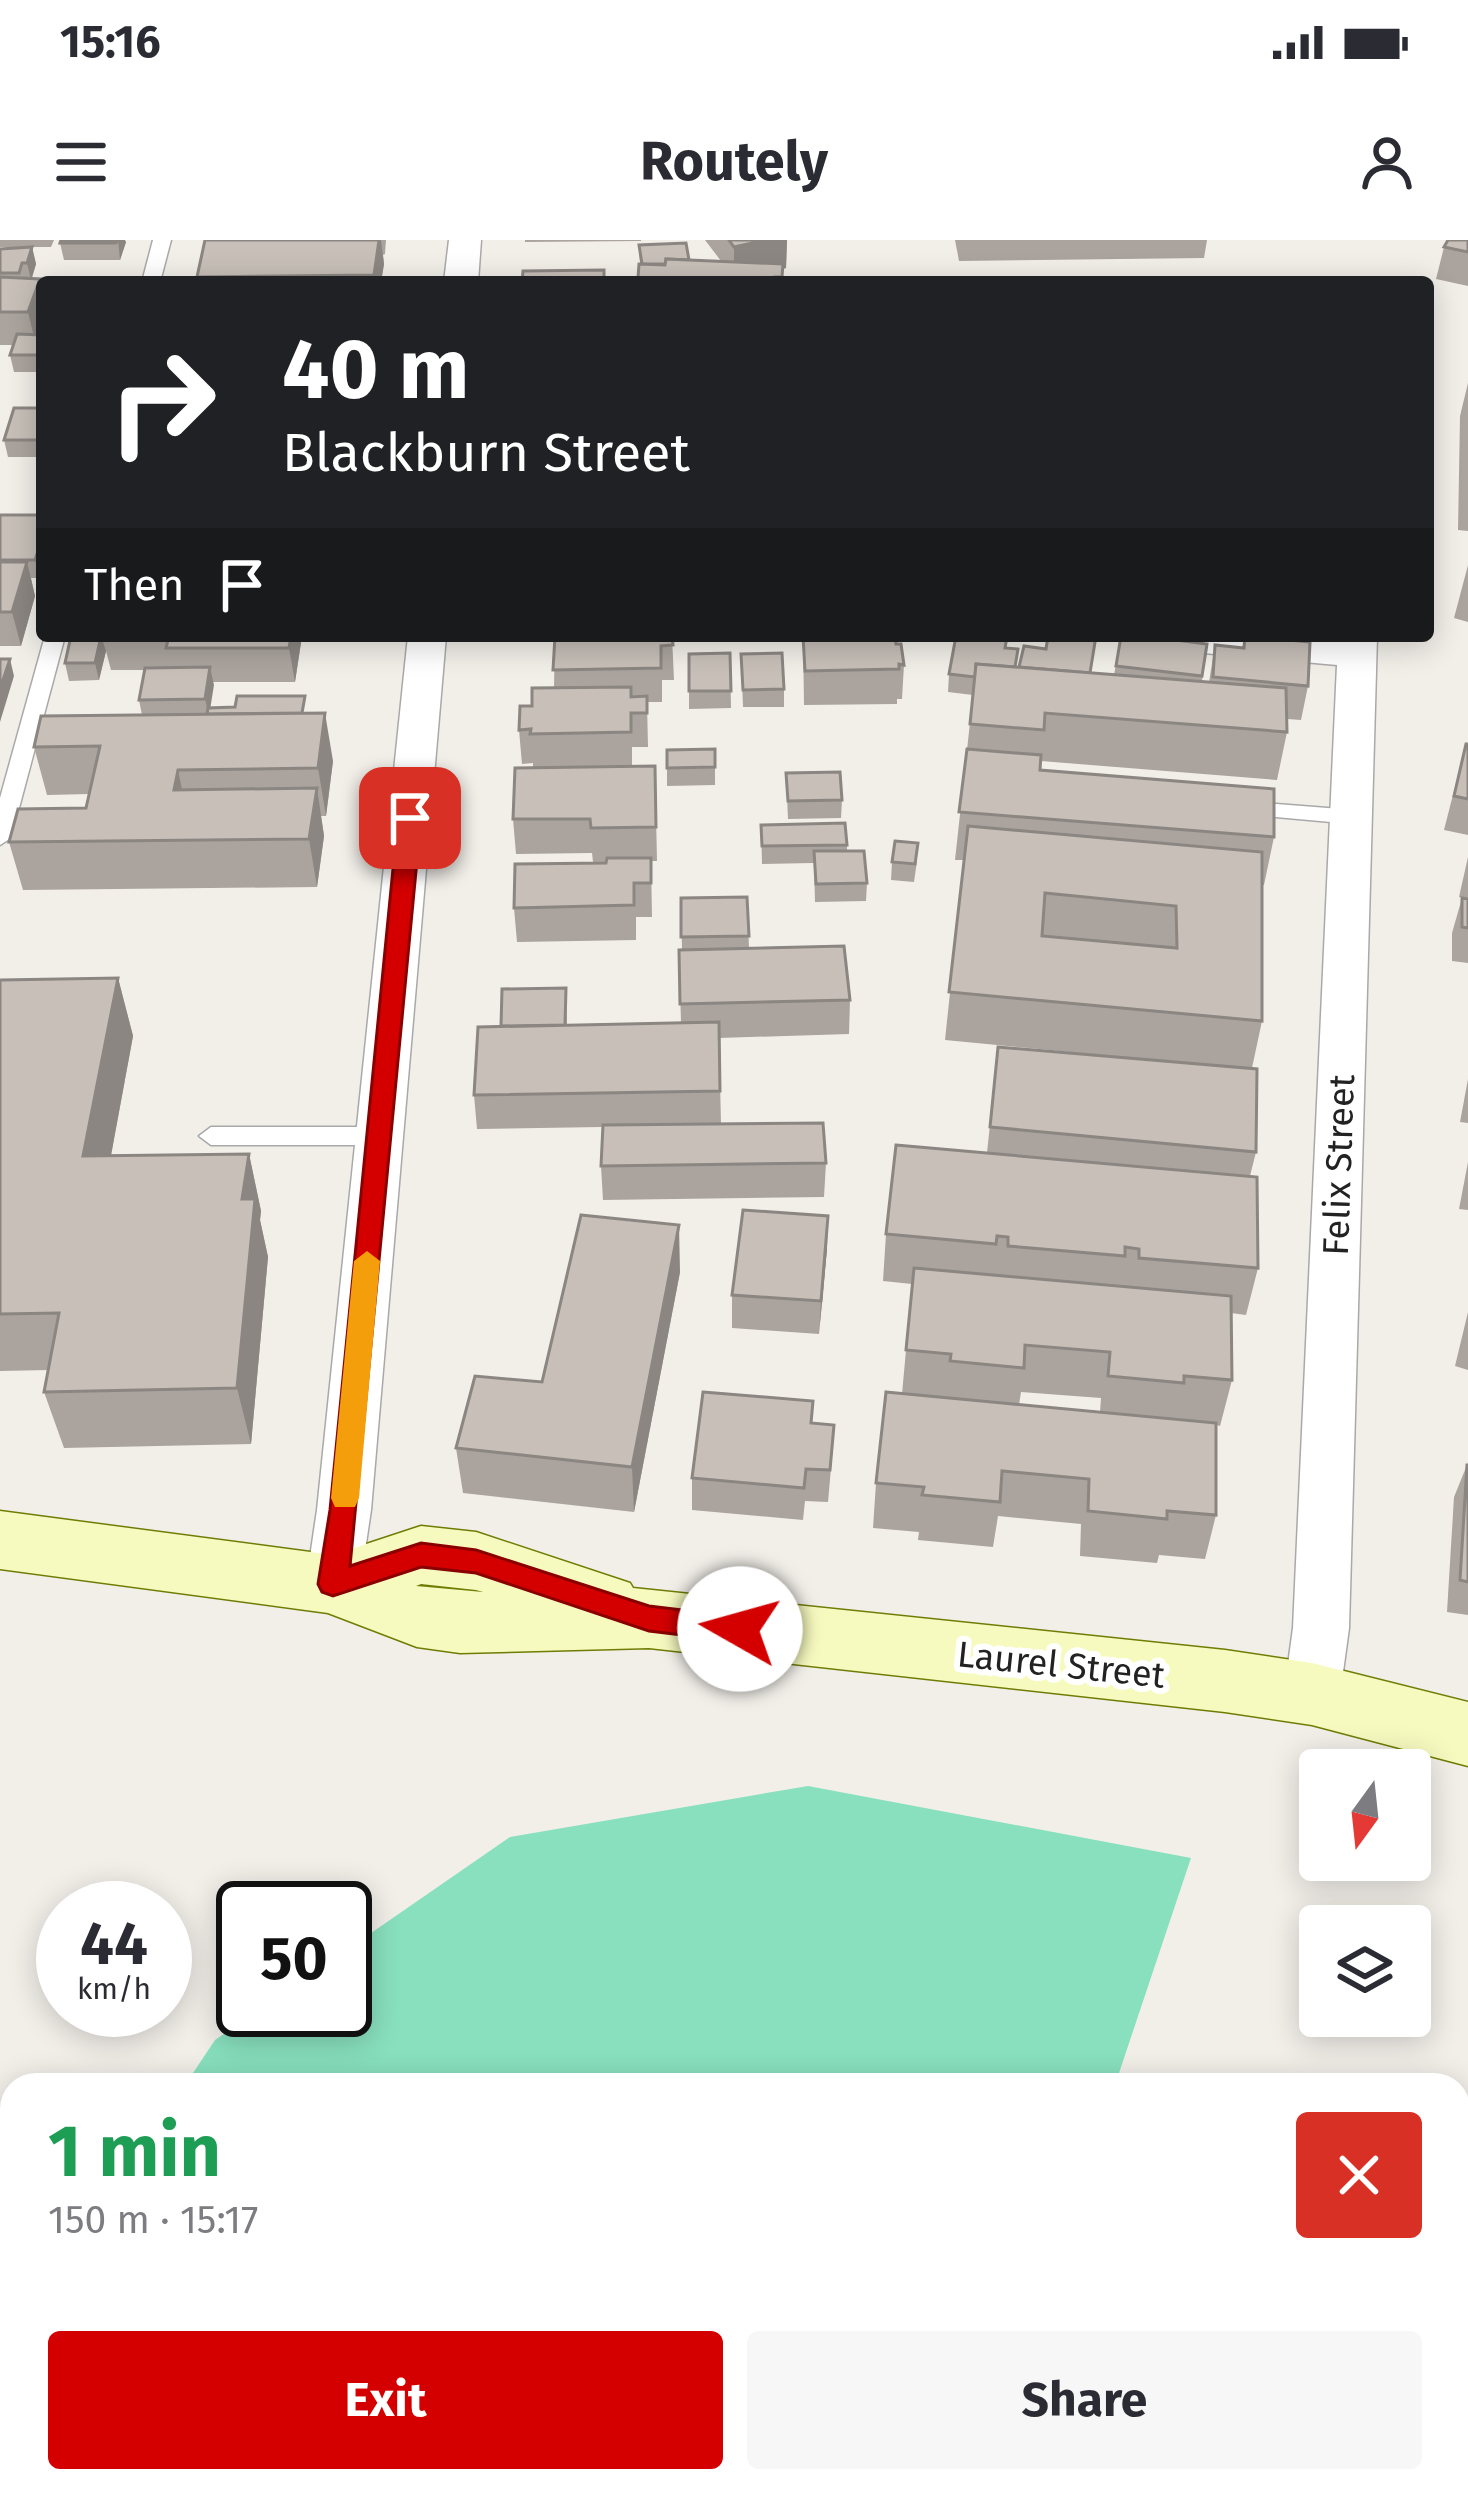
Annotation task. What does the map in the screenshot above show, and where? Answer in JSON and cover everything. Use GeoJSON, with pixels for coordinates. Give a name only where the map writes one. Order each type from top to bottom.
{"type":"FeatureCollection","features":[{"type":"Feature","properties":{"kind":"main road","name":"Laurel Street"},"geometry":{"type":"LineString","coordinates":[[0,1540],[333,1584],[417,1617],[460,1623],[649,1618],[1312,1694],[1468,1734]]}},
{"type":"Feature","properties":{"kind":"street"},"geometry":{"type":"LineString","coordinates":[[462,276],[465,240]]}},
{"type":"Feature","properties":{"kind":"street"},"geometry":{"type":"LineString","coordinates":[[333,1584],[426,642]]}},
{"type":"Feature","properties":{"kind":"street"},"geometry":{"type":"LineString","coordinates":[[1289,642],[1359,645]]}},
{"type":"Feature","properties":{"kind":"street","name":"Felix Street"},"geometry":{"type":"LineString","coordinates":[[1312,1694],[1322,1628],[1359,645]]}},
{"type":"Feature","properties":{"kind":"lane"},"geometry":{"type":"LineString","coordinates":[[153,276],[162,240]]}},
{"type":"Feature","properties":{"kind":"lane"},"geometry":{"type":"LineString","coordinates":[[0,838],[53,642]]}},
{"type":"Feature","properties":{"kind":"lane"},"geometry":{"type":"LineString","coordinates":[[1211,806],[1353,817]]}},
{"type":"Feature","properties":{"kind":"lane"},"geometry":{"type":"LineString","coordinates":[[211,1136],[379,1136]]}},
{"type":"Feature","properties":{"kind":"green space"},"geometry":{"type":"Polygon","coordinates":[[[808,1786],[1191,1858],[1119,2073],[193,2073],[219,2037],[372,2037],[372,1932],[510,1837],[808,1786]]]}},
{"type":"Feature","properties":{"kind":"building"},"geometry":{"type":"Polygon","coordinates":[[[61,240],[118,240],[60,243],[61,240]]]}},
{"type":"Feature","properties":{"kind":"building"},"geometry":{"type":"Polygon","coordinates":[[[205,240],[379,240],[374,275],[197,276],[205,240]]]}},
{"type":"Feature","properties":{"kind":"building"},"geometry":{"type":"Polygon","coordinates":[[[729,240],[766,240],[734,247],[729,240]]]}},
{"type":"Feature","properties":{"kind":"building"},"geometry":{"type":"Polygon","coordinates":[[[1448,240],[1468,240],[1468,252],[1444,247],[1448,240]]]}},
{"type":"Feature","properties":{"kind":"building"},"geometry":{"type":"Polygon","coordinates":[[[686,243],[689,260],[642,264],[639,245],[686,243]]]}},
{"type":"Feature","properties":{"kind":"building"},"geometry":{"type":"Polygon","coordinates":[[[32,247],[19,273],[0,273],[0,249],[32,247]]]}},
{"type":"Feature","properties":{"kind":"building"},"geometry":{"type":"Polygon","coordinates":[[[666,259],[783,264],[782,276],[638,276],[639,264],[665,265],[666,259]]]}},
{"type":"Feature","properties":{"kind":"building"},"geometry":{"type":"Polygon","coordinates":[[[604,270],[604,276],[523,276],[523,271],[604,270]]]}},
{"type":"Feature","properties":{"kind":"building"},"geometry":{"type":"Polygon","coordinates":[[[0,277],[36,279],[28,312],[0,312],[0,277]]]}},
{"type":"Feature","properties":{"kind":"building"},"geometry":{"type":"Polygon","coordinates":[[[17,334],[36,335],[36,355],[10,355],[17,334]]]}},
{"type":"Feature","properties":{"kind":"building"},"geometry":{"type":"Polygon","coordinates":[[[14,408],[36,408],[36,440],[4,440],[14,408]]]}},
{"type":"Feature","properties":{"kind":"building"},"geometry":{"type":"Polygon","coordinates":[[[0,515],[36,515],[35,560],[0,560],[0,515]]]}},
{"type":"Feature","properties":{"kind":"building"},"geometry":{"type":"Polygon","coordinates":[[[0,562],[27,562],[12,612],[0,612],[0,562]]]}},
{"type":"Feature","properties":{"kind":"building"},"geometry":{"type":"Polygon","coordinates":[[[70,642],[100,642],[95,663],[65,663],[70,642]]]}},
{"type":"Feature","properties":{"kind":"building"},"geometry":{"type":"Polygon","coordinates":[[[168,642],[290,642],[289,648],[166,648],[168,642]]]}},
{"type":"Feature","properties":{"kind":"building"},"geometry":{"type":"Polygon","coordinates":[[[555,642],[673,642],[661,646],[661,668],[553,670],[555,642]]]}},
{"type":"Feature","properties":{"kind":"building"},"geometry":{"type":"Polygon","coordinates":[[[803,642],[901,644],[904,665],[899,664],[899,669],[805,671],[803,642]]]}},
{"type":"Feature","properties":{"kind":"building"},"geometry":{"type":"Polygon","coordinates":[[[955,642],[1006,642],[1005,648],[1018,649],[1015,667],[976,664],[975,677],[949,674],[955,642]]]}},
{"type":"Feature","properties":{"kind":"building"},"geometry":{"type":"Polygon","coordinates":[[[1047,642],[1095,642],[1090,673],[1019,667],[1024,646],[1046,649],[1047,642]]]}},
{"type":"Feature","properties":{"kind":"building"},"geometry":{"type":"Polygon","coordinates":[[[1120,642],[1207,644],[1202,676],[1116,666],[1120,642]]]}},
{"type":"Feature","properties":{"kind":"building"},"geometry":{"type":"Polygon","coordinates":[[[1244,642],[1310,642],[1308,686],[1213,677],[1215,645],[1244,648],[1244,642]]]}},
{"type":"Feature","properties":{"kind":"building"},"geometry":{"type":"Polygon","coordinates":[[[730,653],[731,691],[689,691],[689,654],[730,653]]]}},
{"type":"Feature","properties":{"kind":"building"},"geometry":{"type":"Polygon","coordinates":[[[782,653],[784,689],[743,690],[741,654],[782,653]]]}},
{"type":"Feature","properties":{"kind":"building"},"geometry":{"type":"Polygon","coordinates":[[[0,659],[10,659],[0,689],[0,659]]]}},
{"type":"Feature","properties":{"kind":"building"},"geometry":{"type":"Polygon","coordinates":[[[976,664],[1286,688],[1287,732],[1045,713],[1044,730],[970,724],[976,664]]]}},
{"type":"Feature","properties":{"kind":"building"},"geometry":{"type":"Polygon","coordinates":[[[210,667],[205,699],[139,700],[145,668],[210,667]]]}},
{"type":"Feature","properties":{"kind":"building"},"geometry":{"type":"Polygon","coordinates":[[[631,687],[631,697],[647,696],[647,713],[631,713],[631,732],[530,734],[531,729],[519,730],[520,706],[532,706],[532,688],[631,687]]]}},
{"type":"Feature","properties":{"kind":"building"},"geometry":{"type":"Polygon","coordinates":[[[237,696],[305,696],[302,713],[207,714],[208,708],[235,707],[237,696]]]}},
{"type":"Feature","properties":{"kind":"building"},"geometry":{"type":"Polygon","coordinates":[[[325,713],[318,768],[178,770],[174,790],[317,788],[309,839],[9,842],[18,809],[86,808],[100,746],[34,747],[41,716],[325,713]]]}},
{"type":"Feature","properties":{"kind":"building"},"geometry":{"type":"Polygon","coordinates":[[[1468,744],[1468,799],[1454,796],[1468,744]]]}},
{"type":"Feature","properties":{"kind":"building"},"geometry":{"type":"Polygon","coordinates":[[[715,749],[715,767],[667,768],[667,750],[715,749]]]}},
{"type":"Feature","properties":{"kind":"building"},"geometry":{"type":"Polygon","coordinates":[[[967,749],[1041,755],[1040,770],[1274,789],[1274,837],[959,812],[967,749]]]}},
{"type":"Feature","properties":{"kind":"building"},"geometry":{"type":"Polygon","coordinates":[[[655,766],[656,827],[591,828],[590,819],[513,819],[515,768],[655,766]]]}},
{"type":"Feature","properties":{"kind":"building"},"geometry":{"type":"Polygon","coordinates":[[[840,772],[842,800],[788,801],[786,773],[840,772]]]}},
{"type":"Feature","properties":{"kind":"building"},"geometry":{"type":"Polygon","coordinates":[[[845,823],[847,845],[762,846],[761,825],[845,823]]]}},
{"type":"Feature","properties":{"kind":"building"},"geometry":{"type":"Polygon","coordinates":[[[968,826],[1262,852],[1262,1021],[949,992],[968,826]],[[1045,893],[1042,936],[1177,948],[1176,906],[1045,893]]]}},
{"type":"Feature","properties":{"kind":"building"},"geometry":{"type":"Polygon","coordinates":[[[895,841],[918,843],[915,864],[892,862],[895,841]]]}},
{"type":"Feature","properties":{"kind":"building"},"geometry":{"type":"Polygon","coordinates":[[[814,851],[864,851],[867,883],[816,884],[814,851]]]}},
{"type":"Feature","properties":{"kind":"building"},"geometry":{"type":"Polygon","coordinates":[[[607,858],[651,858],[651,883],[634,883],[634,905],[514,908],[515,864],[606,863],[607,858]]]}},
{"type":"Feature","properties":{"kind":"building"},"geometry":{"type":"Polygon","coordinates":[[[747,897],[749,936],[681,937],[681,898],[747,897]]]}},
{"type":"Feature","properties":{"kind":"building"},"geometry":{"type":"Polygon","coordinates":[[[1462,898],[1468,899],[1468,928],[1462,927],[1462,898]]]}},
{"type":"Feature","properties":{"kind":"building"},"geometry":{"type":"Polygon","coordinates":[[[844,946],[850,1000],[680,1004],[679,950],[844,946]]]}},
{"type":"Feature","properties":{"kind":"building"},"geometry":{"type":"Polygon","coordinates":[[[118,978],[83,1156],[249,1154],[242,1199],[255,1199],[237,1388],[44,1392],[59,1313],[0,1314],[0,980],[118,978]]]}},
{"type":"Feature","properties":{"kind":"building"},"geometry":{"type":"Polygon","coordinates":[[[566,988],[565,1025],[501,1026],[502,989],[566,988]]]}},
{"type":"Feature","properties":{"kind":"building"},"geometry":{"type":"Polygon","coordinates":[[[719,1022],[720,1091],[474,1095],[478,1027],[719,1022]]]}},
{"type":"Feature","properties":{"kind":"building"},"geometry":{"type":"Polygon","coordinates":[[[998,1047],[1257,1069],[1256,1152],[990,1127],[998,1047]]]}},
{"type":"Feature","properties":{"kind":"building"},"geometry":{"type":"Polygon","coordinates":[[[823,1123],[826,1163],[601,1166],[603,1125],[823,1123]]]}},
{"type":"Feature","properties":{"kind":"building"},"geometry":{"type":"Polygon","coordinates":[[[896,1145],[1257,1177],[1258,1268],[1139,1258],[1139,1249],[1125,1247],[1125,1256],[1008,1246],[1008,1237],[997,1236],[996,1244],[886,1234],[896,1145]]]}},
{"type":"Feature","properties":{"kind":"building"},"geometry":{"type":"Polygon","coordinates":[[[743,1210],[828,1216],[821,1301],[732,1295],[743,1210]]]}},
{"type":"Feature","properties":{"kind":"building"},"geometry":{"type":"Polygon","coordinates":[[[581,1215],[679,1225],[632,1467],[456,1448],[475,1376],[542,1382],[581,1215]]]}},
{"type":"Feature","properties":{"kind":"building"},"geometry":{"type":"Polygon","coordinates":[[[914,1268],[1231,1296],[1232,1380],[1184,1376],[1184,1383],[1108,1376],[1110,1352],[1025,1345],[1024,1368],[950,1361],[951,1354],[906,1350],[914,1268]]]}},
{"type":"Feature","properties":{"kind":"building"},"geometry":{"type":"Polygon","coordinates":[[[703,1392],[813,1401],[811,1423],[834,1425],[830,1470],[806,1469],[804,1488],[692,1478],[703,1392]]]}},
{"type":"Feature","properties":{"kind":"building"},"geometry":{"type":"Polygon","coordinates":[[[886,1392],[1216,1423],[1216,1515],[1167,1511],[1167,1519],[1088,1511],[1089,1479],[1002,1471],[1000,1502],[922,1495],[924,1487],[876,1483],[886,1392]]]}},
{"type":"Feature","properties":{"kind":"building"},"geometry":{"type":"Polygon","coordinates":[[[1468,1465],[1468,1582],[1460,1580],[1468,1465]]]}},
{"type":"Feature","properties":{"kind":"slow traffic"},"geometry":{"type":"LineString","coordinates":[[345,1498],[367,1261]]}},
{"type":"Feature","properties":{"kind":"route"},"geometry":{"type":"LineString","coordinates":[[410,818],[333,1584],[421,1555],[476,1562],[649,1618],[740,1629]]}}]}
